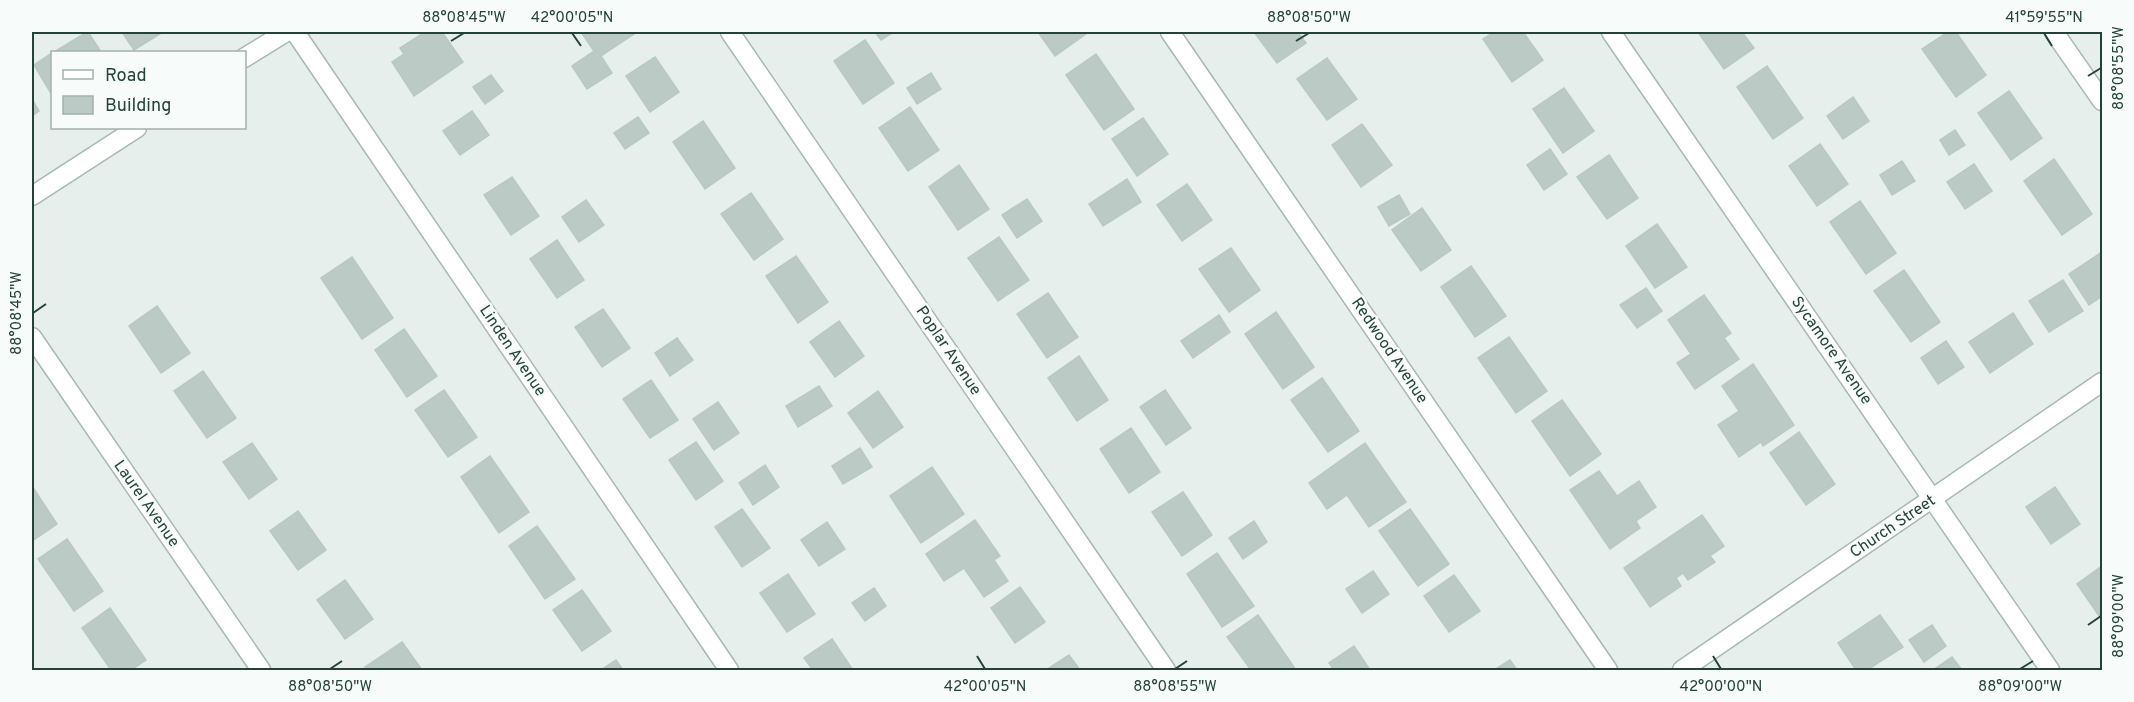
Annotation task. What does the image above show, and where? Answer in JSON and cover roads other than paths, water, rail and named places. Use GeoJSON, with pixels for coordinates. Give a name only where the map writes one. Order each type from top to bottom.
{"type":"FeatureCollection","features":[{"type":"Feature","properties":{"kind":"street"},"geometry":{"type":"LineString","coordinates":[[246,57],[286,32]]}},
{"type":"Feature","properties":{"kind":"street","name":"Linden Avenue"},"geometry":{"type":"LineString","coordinates":[[295,32],[729,670]]}},
{"type":"Feature","properties":{"kind":"street","name":"Poplar Avenue"},"geometry":{"type":"LineString","coordinates":[[730,32],[1166,670]]}},
{"type":"Feature","properties":{"kind":"street","name":"Redwood Avenue"},"geometry":{"type":"LineString","coordinates":[[1170,32],[1608,670]]}},
{"type":"Feature","properties":{"kind":"street","name":"Sycamore Avenue"},"geometry":{"type":"LineString","coordinates":[[1611,32],[2050,670]]}},
{"type":"Feature","properties":{"kind":"street"},"geometry":{"type":"LineString","coordinates":[[2054,32],[2103,101]]}},
{"type":"Feature","properties":{"kind":"street"},"geometry":{"type":"LineString","coordinates":[[32,196],[135,129]]}},
{"type":"Feature","properties":{"kind":"street","name":"Laurel Avenue"},"geometry":{"type":"LineString","coordinates":[[32,337],[261,670]]}},
{"type":"Feature","properties":{"kind":"street","name":"Church Street"},"geometry":{"type":"LineString","coordinates":[[1682,670],[2103,382]]}}]}
